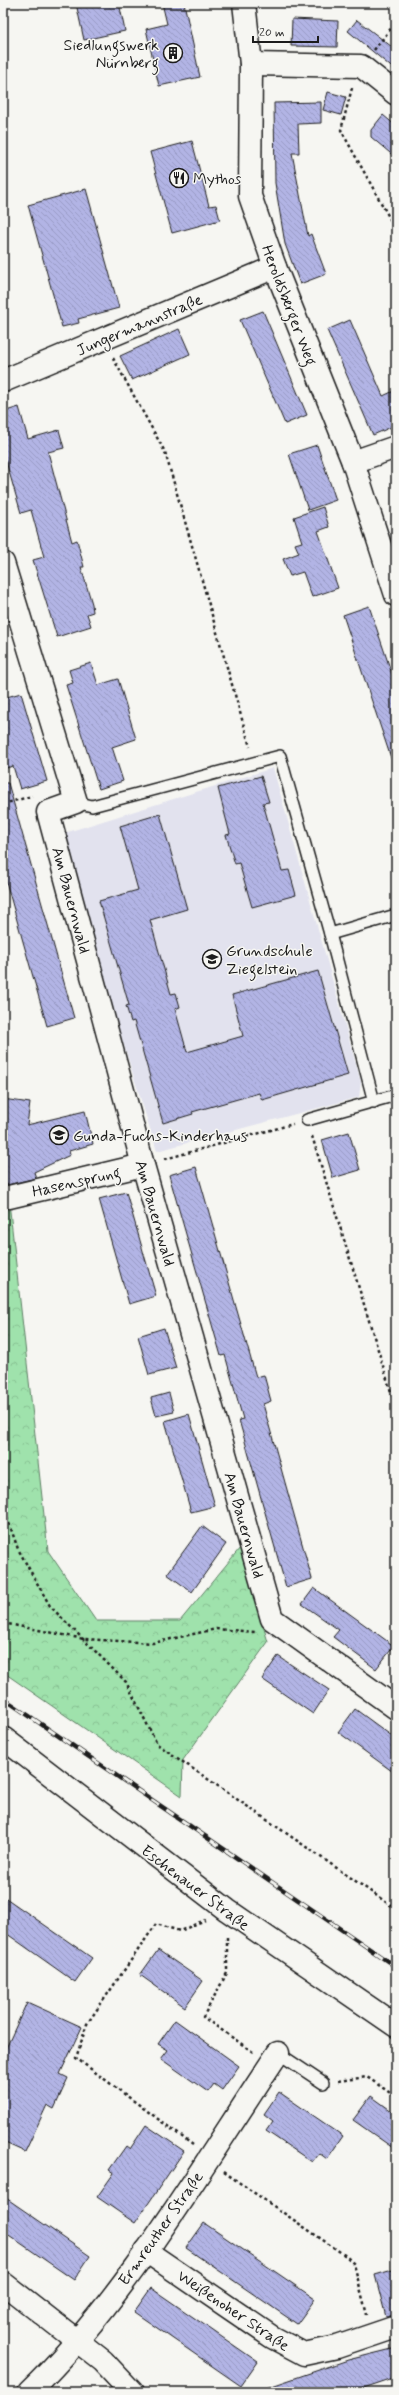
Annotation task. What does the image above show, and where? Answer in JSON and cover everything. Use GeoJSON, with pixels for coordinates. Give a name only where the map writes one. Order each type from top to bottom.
{"type":"FeatureCollection","features":[{"type":"Feature","properties":{"kind":"street","name":"Heroldsberger Weg"},"geometry":{"type":"LineString","coordinates":[[244,3],[251,64],[250,196],[275,267],[353,462],[396,595]]}},
{"type":"Feature","properties":{"kind":"street"},"geometry":{"type":"LineString","coordinates":[[251,64],[361,66],[396,94]]}},
{"type":"Feature","properties":{"kind":"street","name":"Jungermannstraße"},"geometry":{"type":"LineString","coordinates":[[3,381],[275,267]]}},
{"type":"Feature","properties":{"kind":"street"},"geometry":{"type":"LineString","coordinates":[[353,462],[396,447]]}},
{"type":"Feature","properties":{"kind":"street"},"geometry":{"type":"LineString","coordinates":[[3,563],[76,802]]}},
{"type":"Feature","properties":{"kind":"street","name":"Am Bauernwald"},"geometry":{"type":"LineString","coordinates":[[76,802],[48,812],[143,1165],[272,1619]]}},
{"type":"Feature","properties":{"kind":"street","name":"Hasensprung"},"geometry":{"type":"LineString","coordinates":[[9,1197],[143,1165]]}},
{"type":"Feature","properties":{"kind":"street"},"geometry":{"type":"LineString","coordinates":[[272,1619],[396,1708]]}},
{"type":"Feature","properties":{"kind":"street","name":"Eschenauer Straße"},"geometry":{"type":"LineString","coordinates":[[3,1738],[227,1910],[396,2026]]}},
{"type":"Feature","properties":{"kind":"street","name":"Ermreuther Straße"},"geometry":{"type":"LineString","coordinates":[[29,2392],[76,2342],[146,2251],[275,2059]]}},
{"type":"Feature","properties":{"kind":"street","name":"Weißenoher Straße"},"geometry":{"type":"LineString","coordinates":[[146,2251],[272,2337],[304,2354],[337,2347],[396,2327]]}},
{"type":"Feature","properties":{"kind":"street"},"geometry":{"type":"LineString","coordinates":[[3,2283],[76,2342],[103,2361],[132,2392]]}},
{"type":"Feature","properties":{"kind":"lane"},"geometry":{"type":"LineString","coordinates":[[76,802],[92,806],[280,756],[330,934],[374,1102]]}},
{"type":"Feature","properties":{"kind":"lane"},"geometry":{"type":"LineString","coordinates":[[330,934],[396,915]]}},
{"type":"Feature","properties":{"kind":"lane"},"geometry":{"type":"LineString","coordinates":[[307,1120],[396,1095]]}},
{"type":"Feature","properties":{"kind":"lane"},"geometry":{"type":"LineString","coordinates":[[275,2059],[323,2083]]}},
{"type":"Feature","properties":{"kind":"path"},"geometry":{"type":"LineString","coordinates":[[396,22],[361,66],[355,76],[341,130],[396,230]]}},
{"type":"Feature","properties":{"kind":"path"},"geometry":{"type":"LineString","coordinates":[[102,339],[165,452],[255,763]]}},
{"type":"Feature","properties":{"kind":"path"},"geometry":{"type":"LineString","coordinates":[[143,1165],[307,1120],[396,1408]]}},
{"type":"Feature","properties":{"kind":"path"},"geometry":{"type":"LineString","coordinates":[[3,1506],[18,1549],[50,1606],[126,1682],[157,1744],[396,1909]]}},
{"type":"Feature","properties":{"kind":"path"},"geometry":{"type":"LineString","coordinates":[[3,1623],[84,1639],[153,1643],[216,1629],[259,1633],[272,1619]]}},
{"type":"Feature","properties":{"kind":"path"},"geometry":{"type":"LineString","coordinates":[[275,2059],[203,2017],[227,1973],[227,1910],[180,1931],[156,1924],[87,2024],[76,2058],[208,2159],[346,2256],[354,2264],[372,2334]]}},
{"type":"Feature","properties":{"kind":"path"},"geometry":{"type":"LineString","coordinates":[[323,2083],[367,2077],[396,2097]]}},
{"type":"Feature","properties":{"kind":"shaded area","name":"Grundschule Ziegelstein"},"geometry":{"type":"Polygon","coordinates":[[[273,768],[361,1082],[359,1097],[157,1151],[58,835],[273,768]]]}},
{"type":"Feature","properties":{"kind":"green space"},"geometry":{"type":"Polygon","coordinates":[[[3,1185],[10,1211],[48,1551],[96,1621],[180,1621],[240,1548],[268,1642],[183,1760],[182,1796],[3,1672],[3,1185]]]}},
{"type":"Feature","properties":{"kind":"building"},"geometry":{"type":"Polygon","coordinates":[[[76,3],[119,3],[125,31],[84,40],[76,3]]]}},
{"type":"Feature","properties":{"kind":"building","name":"Siedlungswerk Nürnberg"},"geometry":{"type":"Polygon","coordinates":[[[162,3],[184,3],[200,77],[159,86],[146,29],[167,24],[162,3]]]}},
{"type":"Feature","properties":{"kind":"building"},"geometry":{"type":"Polygon","coordinates":[[[292,19],[338,21],[337,47],[291,46],[292,19]]]}},
{"type":"Feature","properties":{"kind":"building"},"geometry":{"type":"Polygon","coordinates":[[[357,20],[396,50],[396,71],[348,31],[357,20]]]}},
{"type":"Feature","properties":{"kind":"building"},"geometry":{"type":"Polygon","coordinates":[[[328,92],[346,97],[341,115],[323,110],[328,92]]]}},
{"type":"Feature","properties":{"kind":"building"},"geometry":{"type":"Polygon","coordinates":[[[321,102],[321,123],[298,124],[299,153],[292,153],[308,236],[311,234],[326,274],[300,284],[285,244],[275,183],[274,103],[321,102]]]}},
{"type":"Feature","properties":{"kind":"building"},"geometry":{"type":"Polygon","coordinates":[[[383,115],[396,126],[396,158],[371,137],[371,130],[383,115]]]}},
{"type":"Feature","properties":{"kind":"building","name":"Mythos"},"geometry":{"type":"Polygon","coordinates":[[[192,141],[209,206],[216,205],[220,220],[172,233],[150,152],[192,141]]]}},
{"type":"Feature","properties":{"kind":"building"},"geometry":{"type":"Polygon","coordinates":[[[86,189],[119,308],[78,319],[79,323],[62,327],[28,205],[86,189]]]}},
{"type":"Feature","properties":{"kind":"building"},"geometry":{"type":"Polygon","coordinates":[[[263,311],[307,415],[285,424],[240,320],[263,311]]]}},
{"type":"Feature","properties":{"kind":"building"},"geometry":{"type":"Polygon","coordinates":[[[350,320],[383,396],[396,390],[396,425],[373,435],[327,330],[350,320]]]}},
{"type":"Feature","properties":{"kind":"building"},"geometry":{"type":"Polygon","coordinates":[[[179,329],[190,354],[132,380],[120,356],[179,329]]]}},
{"type":"Feature","properties":{"kind":"building"},"geometry":{"type":"Polygon","coordinates":[[[19,407],[28,439],[59,430],[64,448],[48,452],[72,542],[77,540],[84,567],[81,567],[92,604],[93,612],[87,614],[91,626],[57,637],[33,560],[44,557],[31,510],[21,513],[3,451],[3,412],[19,407]]]}},
{"type":"Feature","properties":{"kind":"building"},"geometry":{"type":"Polygon","coordinates":[[[317,445],[336,500],[308,510],[289,454],[317,445]]]}},
{"type":"Feature","properties":{"kind":"building"},"geometry":{"type":"Polygon","coordinates":[[[323,507],[329,527],[318,531],[338,588],[312,597],[303,572],[290,576],[283,559],[299,553],[295,544],[302,542],[294,517],[323,507]]]}},
{"type":"Feature","properties":{"kind":"building"},"geometry":{"type":"Polygon","coordinates":[[[369,606],[396,686],[396,763],[393,764],[343,615],[369,606]]]}},
{"type":"Feature","properties":{"kind":"building"},"geometry":{"type":"Polygon","coordinates":[[[91,663],[98,685],[118,679],[136,739],[112,747],[123,781],[99,789],[66,685],[73,683],[69,670],[91,663]]]}},
{"type":"Feature","properties":{"kind":"building"},"geometry":{"type":"Polygon","coordinates":[[[21,693],[47,781],[20,789],[13,766],[3,769],[3,698],[21,693]]]}},
{"type":"Feature","properties":{"kind":"building"},"geometry":{"type":"Polygon","coordinates":[[[261,776],[269,802],[263,803],[282,871],[289,870],[296,895],[252,907],[239,863],[235,864],[226,835],[230,834],[218,788],[261,776]]]}},
{"type":"Feature","properties":{"kind":"building"},"geometry":{"type":"Polygon","coordinates":[[[3,783],[8,783],[74,1018],[47,1026],[3,871],[3,783]]]}},
{"type":"Feature","properties":{"kind":"building"},"geometry":{"type":"Polygon","coordinates":[[[160,814],[187,909],[150,920],[171,994],[176,993],[180,1007],[175,1009],[187,1052],[243,1036],[232,995],[318,971],[348,1075],[262,1100],[259,1093],[192,1112],[193,1114],[163,1123],[134,1021],[131,1022],[126,1006],[129,1005],[99,901],[138,890],[120,826],[160,814]]]}},
{"type":"Feature","properties":{"kind":"building"},"geometry":{"type":"Polygon","coordinates":[[[3,1099],[30,1103],[27,1125],[85,1111],[93,1144],[69,1151],[70,1155],[34,1172],[36,1178],[3,1186],[3,1099]]]}},
{"type":"Feature","properties":{"kind":"building"},"geometry":{"type":"Polygon","coordinates":[[[349,1132],[360,1170],[333,1178],[322,1140],[349,1132]]]}},
{"type":"Feature","properties":{"kind":"building"},"geometry":{"type":"Polygon","coordinates":[[[196,1167],[256,1377],[264,1375],[271,1401],[263,1404],[312,1579],[286,1587],[239,1420],[243,1419],[225,1355],[221,1356],[169,1175],[196,1167]]]}},
{"type":"Feature","properties":{"kind":"building"},"geometry":{"type":"Polygon","coordinates":[[[126,1192],[156,1296],[129,1304],[99,1199],[126,1192]]]}},
{"type":"Feature","properties":{"kind":"building"},"geometry":{"type":"Polygon","coordinates":[[[164,1328],[176,1368],[149,1375],[138,1336],[164,1328]]]}},
{"type":"Feature","properties":{"kind":"building"},"geometry":{"type":"Polygon","coordinates":[[[169,1393],[174,1412],[156,1416],[151,1398],[169,1393]]]}},
{"type":"Feature","properties":{"kind":"building"},"geometry":{"type":"Polygon","coordinates":[[[189,1414],[215,1506],[191,1512],[165,1421],[189,1414]]]}},
{"type":"Feature","properties":{"kind":"building"},"geometry":{"type":"Polygon","coordinates":[[[202,1526],[226,1544],[192,1592],[167,1574],[202,1526]]]}},
{"type":"Feature","properties":{"kind":"building"},"geometry":{"type":"Polygon","coordinates":[[[314,1588],[394,1646],[376,1669],[333,1637],[339,1630],[302,1604],[314,1588]]]}},
{"type":"Feature","properties":{"kind":"building"},"geometry":{"type":"Polygon","coordinates":[[[278,1656],[329,1690],[313,1714],[262,1679],[278,1656]]]}},
{"type":"Feature","properties":{"kind":"building"},"geometry":{"type":"Polygon","coordinates":[[[355,1709],[396,1739],[396,1774],[338,1732],[355,1709]]]}},
{"type":"Feature","properties":{"kind":"building"},"geometry":{"type":"Polygon","coordinates":[[[3,1896],[92,1958],[75,1982],[3,1931],[3,1896]]]}},
{"type":"Feature","properties":{"kind":"building"},"geometry":{"type":"Polygon","coordinates":[[[158,1950],[203,1981],[185,2007],[140,1975],[158,1950]]]}},
{"type":"Feature","properties":{"kind":"building"},"geometry":{"type":"Polygon","coordinates":[[[27,2002],[82,2027],[60,2074],[68,2078],[54,2109],[47,2105],[25,2152],[3,2142],[3,2055],[27,2002]]]}},
{"type":"Feature","properties":{"kind":"building"},"geometry":{"type":"Polygon","coordinates":[[[175,2020],[239,2066],[222,2090],[214,2084],[208,2092],[161,2059],[168,2050],[158,2044],[175,2020]]]}},
{"type":"Feature","properties":{"kind":"building"},"geometry":{"type":"Polygon","coordinates":[[[279,2092],[343,2136],[327,2159],[319,2153],[312,2162],[266,2131],[273,2121],[264,2114],[279,2092]]]}},
{"type":"Feature","properties":{"kind":"building"},"geometry":{"type":"Polygon","coordinates":[[[371,2096],[396,2114],[396,2150],[353,2120],[371,2096]]]}},
{"type":"Feature","properties":{"kind":"building"},"geometry":{"type":"Polygon","coordinates":[[[146,2125],[184,2151],[135,2223],[97,2197],[114,2173],[109,2170],[126,2146],[130,2149],[146,2125]]]}},
{"type":"Feature","properties":{"kind":"building"},"geometry":{"type":"Polygon","coordinates":[[[3,2196],[90,2256],[74,2280],[3,2231],[3,2196]]]}},
{"type":"Feature","properties":{"kind":"building"},"geometry":{"type":"Polygon","coordinates":[[[204,2223],[315,2299],[297,2324],[186,2248],[204,2223]]]}},
{"type":"Feature","properties":{"kind":"building"},"geometry":{"type":"Polygon","coordinates":[[[396,2269],[396,2315],[386,2317],[375,2275],[396,2269]]]}},
{"type":"Feature","properties":{"kind":"building"},"geometry":{"type":"Polygon","coordinates":[[[151,2288],[258,2362],[241,2386],[134,2312],[151,2288]]]}},
{"type":"Feature","properties":{"kind":"building"},"geometry":{"type":"Polygon","coordinates":[[[396,2348],[396,2377],[352,2392],[264,2392],[263,2389],[348,2360],[396,2348]]]}},
{"type":"Feature","properties":{"kind":"railway"},"geometry":{"type":"LineString","coordinates":[[3,1698],[396,1967]]}},
{"type":"Feature","properties":{"kind":"place","name":"Siedlungswerk Nürnberg"},"geometry":{"type":"Point","coordinates":[173,53]}},
{"type":"Feature","properties":{"kind":"place","name":"Mythos"},"geometry":{"type":"Point","coordinates":[179,178]}},
{"type":"Feature","properties":{"kind":"place","name":"Grundschule Ziegelstein"},"geometry":{"type":"Point","coordinates":[212,959]}},
{"type":"Feature","properties":{"kind":"place","name":"Gunda-Fuchs-Kinderhaus"},"geometry":{"type":"Point","coordinates":[59,1135]}}]}
